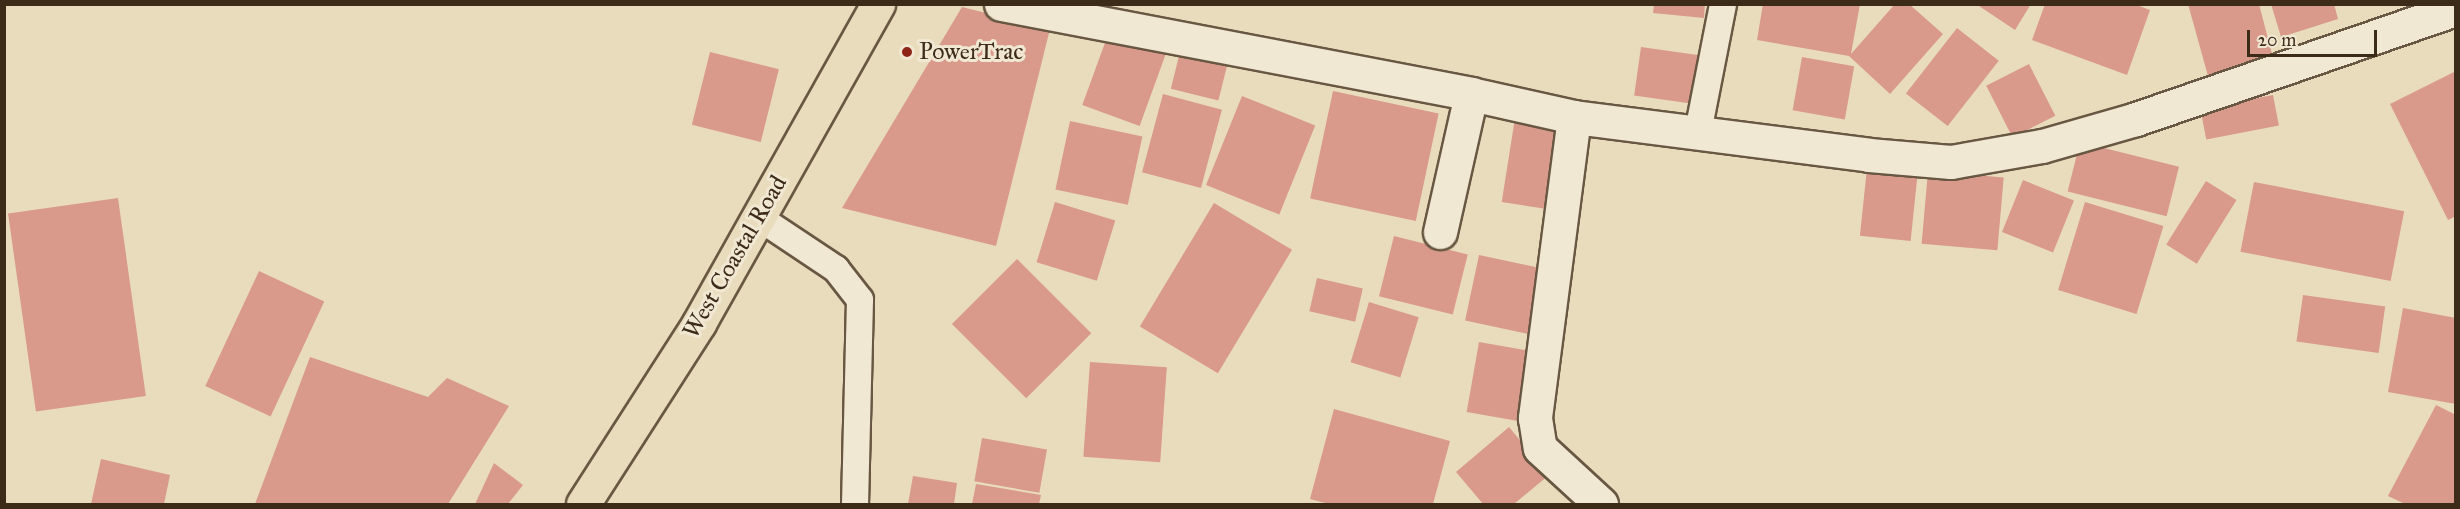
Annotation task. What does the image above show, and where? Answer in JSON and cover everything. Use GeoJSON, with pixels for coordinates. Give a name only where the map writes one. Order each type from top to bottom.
{"type":"FeatureCollection","features":[{"type":"Feature","properties":{"kind":"main road","name":"West Coastal Road"},"geometry":{"type":"LineString","coordinates":[[583,504],[699,323],[878,4]]}},
{"type":"Feature","properties":{"kind":"street"},"geometry":{"type":"LineString","coordinates":[[1001,4],[1471,94],[1575,117],[1869,155],[1951,162],[2042,146],[2136,119],[2456,9]]}},
{"type":"Feature","properties":{"kind":"street"},"geometry":{"type":"LineString","coordinates":[[1440,232],[1471,94]]}},
{"type":"Feature","properties":{"kind":"street"},"geometry":{"type":"LineString","coordinates":[[1575,117],[1535,418],[1540,448],[1601,504]]}},
{"type":"Feature","properties":{"kind":"lane"},"geometry":{"type":"LineString","coordinates":[[1698,132],[1723,4]]}},
{"type":"Feature","properties":{"kind":"lane"},"geometry":{"type":"LineString","coordinates":[[758,217],[836,268],[860,300],[855,504]]}},
{"type":"Feature","properties":{"kind":"building"},"geometry":{"type":"Polygon","coordinates":[[[1654,4],[1705,4],[1704,18],[1653,13],[1654,4]]]}},
{"type":"Feature","properties":{"kind":"building"},"geometry":{"type":"Polygon","coordinates":[[[1763,4],[1860,4],[1851,54],[1895,4],[1909,4],[1943,34],[1890,94],[1849,56],[1757,40],[1763,4]]]}},
{"type":"Feature","properties":{"kind":"building"},"geometry":{"type":"Polygon","coordinates":[[[1976,4],[2031,4],[2015,30],[1976,4]]]}},
{"type":"Feature","properties":{"kind":"building"},"geometry":{"type":"Polygon","coordinates":[[[2045,4],[2134,4],[2150,10],[2127,75],[2032,40],[2045,4]]]}},
{"type":"Feature","properties":{"kind":"building"},"geometry":{"type":"Polygon","coordinates":[[[2188,4],[2259,4],[2273,58],[2208,76],[2188,4]]]}},
{"type":"Feature","properties":{"kind":"building"},"geometry":{"type":"Polygon","coordinates":[[[2271,4],[2334,4],[2338,19],[2281,37],[2271,4]]]}},
{"type":"Feature","properties":{"kind":"building"},"geometry":{"type":"Polygon","coordinates":[[[962,7],[1050,29],[996,246],[842,208],[962,7]]]}},
{"type":"Feature","properties":{"kind":"building"},"geometry":{"type":"Polygon","coordinates":[[[1957,28],[1999,61],[1948,126],[1906,93],[1957,28]]]}},
{"type":"Feature","properties":{"kind":"building"},"geometry":{"type":"Polygon","coordinates":[[[1110,29],[1167,50],[1140,126],[1082,105],[1110,29]]]}},
{"type":"Feature","properties":{"kind":"building"},"geometry":{"type":"Polygon","coordinates":[[[1641,47],[1699,55],[1693,104],[1634,96],[1641,47]]]}},
{"type":"Feature","properties":{"kind":"building"},"geometry":{"type":"Polygon","coordinates":[[[1181,48],[1229,60],[1218,101],[1171,89],[1181,48]]]}},
{"type":"Feature","properties":{"kind":"building"},"geometry":{"type":"Polygon","coordinates":[[[710,52],[779,69],[761,142],[692,125],[710,52]]]}},
{"type":"Feature","properties":{"kind":"building"},"geometry":{"type":"Polygon","coordinates":[[[1802,57],[1854,66],[1845,119],[1793,110],[1802,57]]]}},
{"type":"Feature","properties":{"kind":"building"},"geometry":{"type":"Polygon","coordinates":[[[2029,64],[2055,116],[2013,137],[1986,86],[2029,64]]]}},
{"type":"Feature","properties":{"kind":"building"},"geometry":{"type":"Polygon","coordinates":[[[2456,71],[2456,216],[2448,220],[2390,104],[2456,71]]]}},
{"type":"Feature","properties":{"kind":"building"},"geometry":{"type":"Polygon","coordinates":[[[1333,91],[1439,113],[1416,221],[1310,199],[1333,91]]]}},
{"type":"Feature","properties":{"kind":"building"},"geometry":{"type":"Polygon","coordinates":[[[1163,94],[1222,110],[1201,188],[1142,172],[1163,94]]]}},
{"type":"Feature","properties":{"kind":"building"},"geometry":{"type":"Polygon","coordinates":[[[2273,95],[2279,125],[2206,140],[2200,109],[2273,95]]]}},
{"type":"Feature","properties":{"kind":"building"},"geometry":{"type":"Polygon","coordinates":[[[1242,96],[1315,126],[1279,215],[1206,185],[1242,96]]]}},
{"type":"Feature","properties":{"kind":"building"},"geometry":{"type":"Polygon","coordinates":[[[1515,118],[1588,130],[1575,214],[1502,202],[1515,118]]]}},
{"type":"Feature","properties":{"kind":"building"},"geometry":{"type":"Polygon","coordinates":[[[1070,121],[1142,136],[1128,205],[1055,189],[1070,121]]]}},
{"type":"Feature","properties":{"kind":"building"},"geometry":{"type":"Polygon","coordinates":[[[2080,142],[2179,167],[2167,216],[2068,191],[2080,142]]]}},
{"type":"Feature","properties":{"kind":"building"},"geometry":{"type":"Polygon","coordinates":[[[1867,168],[1918,173],[1911,241],[1860,236],[1867,168]]]}},
{"type":"Feature","properties":{"kind":"building"},"geometry":{"type":"Polygon","coordinates":[[[1928,171],[2004,178],[1997,250],[1922,244],[1928,171]]]}},
{"type":"Feature","properties":{"kind":"building"},"geometry":{"type":"Polygon","coordinates":[[[2023,180],[2074,201],[2053,253],[2002,232],[2023,180]]]}},
{"type":"Feature","properties":{"kind":"building"},"geometry":{"type":"Polygon","coordinates":[[[2206,181],[2237,200],[2197,264],[2166,245],[2206,181]]]}},
{"type":"Feature","properties":{"kind":"building"},"geometry":{"type":"Polygon","coordinates":[[[2254,182],[2404,211],[2391,281],[2240,252],[2254,182]]]}},
{"type":"Feature","properties":{"kind":"building"},"geometry":{"type":"Polygon","coordinates":[[[118,198],[146,396],[36,412],[8,213],[118,198]]]}},
{"type":"Feature","properties":{"kind":"building"},"geometry":{"type":"Polygon","coordinates":[[[1055,202],[1115,220],[1097,281],[1037,262],[1055,202]]]}},
{"type":"Feature","properties":{"kind":"building"},"geometry":{"type":"Polygon","coordinates":[[[2085,202],[2163,226],[2137,314],[2058,290],[2085,202]]]}},
{"type":"Feature","properties":{"kind":"building"},"geometry":{"type":"Polygon","coordinates":[[[1214,203],[1292,250],[1218,373],[1140,326],[1214,203]]]}},
{"type":"Feature","properties":{"kind":"building"},"geometry":{"type":"Polygon","coordinates":[[[1394,236],[1468,254],[1453,315],[1379,296],[1394,236]]]}},
{"type":"Feature","properties":{"kind":"building"},"geometry":{"type":"Polygon","coordinates":[[[1479,255],[1545,269],[1531,334],[1465,321],[1479,255]]]}},
{"type":"Feature","properties":{"kind":"building"},"geometry":{"type":"Polygon","coordinates":[[[1017,259],[1091,333],[1026,398],[952,324],[1017,259]]]}},
{"type":"Feature","properties":{"kind":"building"},"geometry":{"type":"Polygon","coordinates":[[[259,271],[324,301],[271,417],[205,386],[259,271]]]}},
{"type":"Feature","properties":{"kind":"building"},"geometry":{"type":"Polygon","coordinates":[[[1317,278],[1363,289],[1355,322],[1309,311],[1317,278]]]}},
{"type":"Feature","properties":{"kind":"building"},"geometry":{"type":"Polygon","coordinates":[[[2303,295],[2385,307],[2379,353],[2296,342],[2303,295]]]}},
{"type":"Feature","properties":{"kind":"building"},"geometry":{"type":"Polygon","coordinates":[[[1369,302],[1419,317],[1400,377],[1351,362],[1369,302]]]}},
{"type":"Feature","properties":{"kind":"building"},"geometry":{"type":"Polygon","coordinates":[[[2403,308],[2456,318],[2456,404],[2388,392],[2403,308]]]}},
{"type":"Feature","properties":{"kind":"building"},"geometry":{"type":"Polygon","coordinates":[[[1479,342],[1536,352],[1524,422],[1467,412],[1479,342]]]}},
{"type":"Feature","properties":{"kind":"building"},"geometry":{"type":"Polygon","coordinates":[[[310,357],[428,397],[447,378],[509,406],[448,504],[255,504],[310,357]]]}},
{"type":"Feature","properties":{"kind":"building"},"geometry":{"type":"Polygon","coordinates":[[[1090,362],[1167,367],[1160,462],[1083,457],[1090,362]]]}},
{"type":"Feature","properties":{"kind":"building"},"geometry":{"type":"Polygon","coordinates":[[[2436,405],[2456,415],[2456,504],[2405,504],[2388,496],[2436,405]]]}},
{"type":"Feature","properties":{"kind":"building"},"geometry":{"type":"Polygon","coordinates":[[[1334,409],[1450,441],[1433,504],[1329,504],[1310,499],[1334,409]]]}},
{"type":"Feature","properties":{"kind":"building"},"geometry":{"type":"Polygon","coordinates":[[[1509,427],[1549,475],[1514,504],[1483,504],[1456,472],[1509,427]]]}},
{"type":"Feature","properties":{"kind":"building"},"geometry":{"type":"Polygon","coordinates":[[[982,438],[1047,449],[1039,493],[974,481],[982,438]]]}},
{"type":"Feature","properties":{"kind":"building"},"geometry":{"type":"Polygon","coordinates":[[[101,459],[170,475],[164,504],[91,504],[101,459]]]}},
{"type":"Feature","properties":{"kind":"building"},"geometry":{"type":"Polygon","coordinates":[[[494,463],[523,485],[508,504],[475,504],[494,463]]]}},
{"type":"Feature","properties":{"kind":"building"},"geometry":{"type":"Polygon","coordinates":[[[913,476],[957,483],[954,504],[908,504],[913,476]]]}},
{"type":"Feature","properties":{"kind":"building"},"geometry":{"type":"Polygon","coordinates":[[[976,484],[1041,495],[1039,504],[972,504],[976,484]]]}},
{"type":"Feature","properties":{"kind":"place","name":"PowerTrac"},"geometry":{"type":"Point","coordinates":[907,52]}}]}
